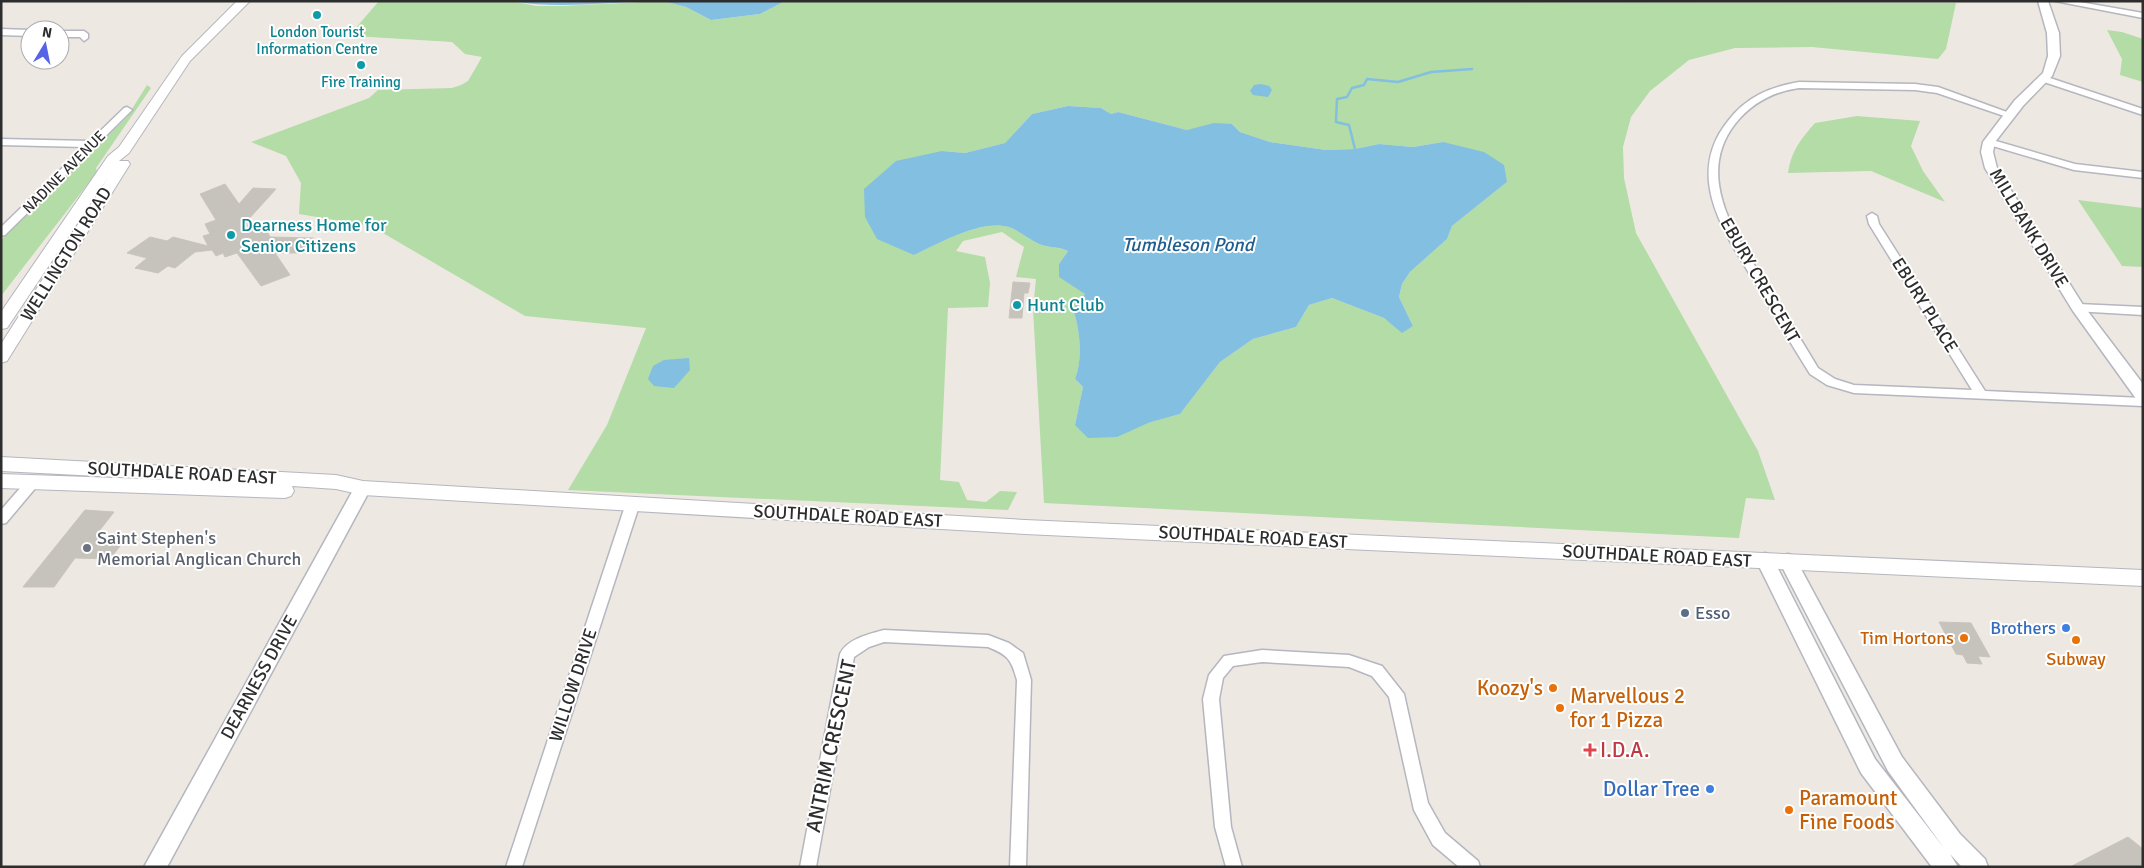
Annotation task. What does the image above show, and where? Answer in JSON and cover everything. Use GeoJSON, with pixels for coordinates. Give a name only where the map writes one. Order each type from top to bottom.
{"type":"FeatureCollection","features":[{"type":"Feature","properties":{"kind":"main road","name":"WELLINGTON ROAD"},"geometry":{"type":"LineString","coordinates":[[1,324],[112,159],[124,150],[186,59],[244,1]]}},
{"type":"Feature","properties":{"kind":"main road","name":"WELLINGTON ROAD"},"geometry":{"type":"LineString","coordinates":[[1,357],[127,158],[124,150]]}},
{"type":"Feature","properties":{"kind":"main road","name":"SOUTHDALE ROAD EAST"},"geometry":{"type":"LineString","coordinates":[[4,463],[336,482],[363,488],[1025,527],[2143,578]]}},
{"type":"Feature","properties":{"kind":"main road","name":"SOUTHDALE ROAD EAST"},"geometry":{"type":"LineString","coordinates":[[1,481],[329,492],[363,488]]}},
{"type":"Feature","properties":{"kind":"street"},"geometry":{"type":"LineString","coordinates":[[2043,1],[2053,33],[2054,56],[2044,79],[2010,115],[1989,142],[2074,167],[2143,175]]}},
{"type":"Feature","properties":{"kind":"street"},"geometry":{"type":"LineString","coordinates":[[2060,1],[2143,16]]}},
{"type":"Feature","properties":{"kind":"street"},"geometry":{"type":"LineString","coordinates":[[1,32],[20,33]]}},
{"type":"Feature","properties":{"kind":"street"},"geometry":{"type":"LineString","coordinates":[[70,34],[84,34],[84,38]]}},
{"type":"Feature","properties":{"kind":"street"},"geometry":{"type":"LineString","coordinates":[[2044,79],[2143,112]]}},
{"type":"Feature","properties":{"kind":"street","name":"EBURY CRESCENT"},"geometry":{"type":"LineString","coordinates":[[2010,115],[1938,90],[1915,87],[1800,85],[1781,88],[1759,97],[1741,110],[1723,133],[1713,162],[1716,198],[1726,227],[1814,371],[1831,382],[1854,388],[2143,402]]}},
{"type":"Feature","properties":{"kind":"street","name":"NADINE AVENUE"},"geometry":{"type":"LineString","coordinates":[[1,234],[91,144],[128,110]]}},
{"type":"Feature","properties":{"kind":"street"},"geometry":{"type":"LineString","coordinates":[[1,142],[91,144]]}},
{"type":"Feature","properties":{"kind":"street","name":"MILLBANK DRIVE"},"geometry":{"type":"LineString","coordinates":[[1989,142],[1987,152],[1991,168],[2078,308],[2143,396]]}},
{"type":"Feature","properties":{"kind":"street","name":"EBURY PLACE"},"geometry":{"type":"LineString","coordinates":[[1872,216],[1874,224],[1980,394]]}},
{"type":"Feature","properties":{"kind":"street"},"geometry":{"type":"LineString","coordinates":[[2078,308],[2143,311]]}},
{"type":"Feature","properties":{"kind":"street"},"geometry":{"type":"LineString","coordinates":[[1,519],[32,482]]}},
{"type":"Feature","properties":{"kind":"street","name":"DEARNESS DRIVE"},"geometry":{"type":"LineString","coordinates":[[155,867],[363,488]]}},
{"type":"Feature","properties":{"kind":"street","name":"WILLOW DRIVE"},"geometry":{"type":"LineString","coordinates":[[514,867],[633,504]]}},
{"type":"Feature","properties":{"kind":"street"},"geometry":{"type":"LineString","coordinates":[[1765,560],[1868,766],[1927,845],[1947,867]]}},
{"type":"Feature","properties":{"kind":"street"},"geometry":{"type":"LineString","coordinates":[[1788,561],[1895,764],[1952,841],[1977,867]]}},
{"type":"Feature","properties":{"kind":"street","name":"ANTRIM CRESCENT"},"geometry":{"type":"LineString","coordinates":[[808,867],[847,654],[864,642],[884,636],[988,641],[1004,647],[1018,657],[1024,680],[1018,867]]}},
{"type":"Feature","properties":{"kind":"street"},"geometry":{"type":"LineString","coordinates":[[1234,867],[1223,827],[1211,699],[1216,675],[1229,660],[1262,656],[1349,661],[1377,671],[1396,694],[1420,805],[1439,839],[1472,867]]}},
{"type":"Feature","properties":{"kind":"green space"},"geometry":{"type":"Polygon","coordinates":[[[379,1],[512,1],[536,6],[563,6],[663,1],[686,7],[711,20],[760,14],[785,1],[1956,3],[1946,49],[1938,59],[1812,47],[1735,48],[1689,60],[1650,91],[1631,117],[1623,147],[1624,178],[1636,233],[1758,451],[1775,500],[1746,498],[1739,538],[1044,503],[1033,309],[1036,279],[1016,277],[1024,247],[1002,232],[963,241],[956,251],[985,257],[990,283],[988,307],[948,308],[940,480],[959,482],[967,500],[986,502],[1000,491],[1017,492],[1008,510],[568,490],[607,425],[646,328],[525,316],[371,226],[299,214],[301,183],[286,156],[251,142],[369,98],[378,90],[452,88],[461,85],[468,81],[482,57],[465,54],[452,42],[354,36],[354,30],[379,1]],[[1068,106],[1032,114],[1005,143],[965,153],[942,151],[914,255],[935,244],[973,229],[998,225],[1009,227],[1039,244],[1068,251],[1059,264],[1085,294],[1073,309],[1080,344],[1079,362],[1075,379],[1083,387],[1075,425],[1148,423],[1180,414],[1220,362],[1253,339],[1296,327],[1309,305],[1332,298],[1384,318],[1402,332],[1413,326],[1399,297],[1402,284],[1410,272],[1447,239],[1452,226],[1507,182],[1443,142],[1413,147],[1379,144],[1355,149],[1326,150],[1270,142],[1240,132],[1232,124],[1187,130],[1118,112],[1111,114],[1101,108],[1068,106]]]}},
{"type":"Feature","properties":{"kind":"green space"},"geometry":{"type":"Polygon","coordinates":[[[2107,30],[2122,32],[2143,39],[2143,82],[2120,75],[2122,59],[2107,30]]]}},
{"type":"Feature","properties":{"kind":"green space"},"geometry":{"type":"Polygon","coordinates":[[[147,85],[151,88],[96,168],[97,172],[1,296],[1,240],[127,117],[147,85]]]}},
{"type":"Feature","properties":{"kind":"green space"},"geometry":{"type":"Polygon","coordinates":[[[1857,116],[1920,121],[1911,146],[1923,171],[1945,202],[1871,171],[1788,173],[1789,165],[1797,146],[1815,123],[1857,116]]]}},
{"type":"Feature","properties":{"kind":"green space"},"geometry":{"type":"Polygon","coordinates":[[[2078,200],[2143,208],[2143,267],[2122,266],[2078,200]]]}},
{"type":"Feature","properties":{"kind":"water"},"geometry":{"type":"Polygon","coordinates":[[[512,1],[645,1],[545,5],[512,1]]]}},
{"type":"Feature","properties":{"kind":"water"},"geometry":{"type":"Polygon","coordinates":[[[663,1],[785,1],[760,14],[711,20],[686,7],[663,1]]]}},
{"type":"Feature","properties":{"kind":"water"},"geometry":{"type":"Polygon","coordinates":[[[1254,85],[1269,86],[1272,90],[1268,97],[1253,95],[1250,91],[1254,85]]]}},
{"type":"Feature","properties":{"kind":"water","name":"Tumbleson Pond"},"geometry":{"type":"Polygon","coordinates":[[[1068,106],[1101,108],[1111,114],[1118,112],[1187,130],[1214,123],[1232,124],[1240,132],[1270,142],[1326,150],[1355,149],[1379,144],[1413,147],[1443,142],[1484,152],[1504,165],[1507,182],[1452,226],[1447,239],[1410,272],[1402,284],[1399,297],[1413,326],[1402,333],[1384,318],[1332,298],[1309,305],[1296,327],[1253,339],[1220,362],[1180,414],[1148,423],[1117,437],[1088,438],[1075,425],[1083,387],[1075,379],[1079,362],[1080,344],[1073,309],[1085,294],[1059,277],[1059,264],[1068,251],[1039,244],[1009,227],[998,225],[973,229],[914,255],[877,239],[865,217],[864,189],[896,161],[942,151],[965,153],[1005,143],[1032,114],[1068,106]]]}},
{"type":"Feature","properties":{"kind":"water"},"geometry":{"type":"Polygon","coordinates":[[[689,358],[690,370],[674,388],[654,386],[648,379],[653,366],[664,360],[689,358]]]}},
{"type":"Feature","properties":{"kind":"building","name":"Dearness Home for Senior Citizens"},"geometry":{"type":"Polygon","coordinates":[[[225,184],[239,204],[253,188],[276,189],[247,221],[263,223],[270,237],[314,238],[302,253],[275,253],[290,275],[261,286],[237,253],[225,257],[223,253],[216,256],[212,250],[195,252],[175,268],[168,266],[158,273],[135,268],[147,258],[127,253],[150,237],[167,241],[173,237],[208,246],[203,236],[210,234],[205,224],[216,220],[200,194],[225,184]]]}},
{"type":"Feature","properties":{"kind":"building","name":"Hunt Club"},"geometry":{"type":"Polygon","coordinates":[[[1013,282],[1030,283],[1028,293],[1024,293],[1022,318],[1009,318],[1013,282]]]}},
{"type":"Feature","properties":{"kind":"building","name":"Saint Stephen's Memorial Anglican Church"},"geometry":{"type":"Polygon","coordinates":[[[85,510],[114,512],[96,535],[127,537],[110,559],[75,558],[54,587],[23,587],[85,510]]]}},
{"type":"Feature","properties":{"kind":"building","name":"Tim Hortons"},"geometry":{"type":"Polygon","coordinates":[[[1939,622],[1971,623],[1990,657],[1978,656],[1982,664],[1967,663],[1963,655],[1956,654],[1939,622]]]}},
{"type":"Feature","properties":{"kind":"building"},"geometry":{"type":"Polygon","coordinates":[[[2128,837],[2143,849],[2143,867],[2070,867],[2128,837]]]}},
{"type":"Feature","properties":{"kind":"waterway"},"geometry":{"type":"LineString","coordinates":[[1355,149],[1349,125],[1336,122],[1337,99],[1347,97],[1352,88],[1364,85],[1367,79],[1398,82],[1431,72],[1472,69]]}},
{"type":"Feature","properties":{"kind":"place","name":"London Tourist Information Centre"},"geometry":{"type":"Point","coordinates":[317,15]}},
{"type":"Feature","properties":{"kind":"place","name":"Fire Training"},"geometry":{"type":"Point","coordinates":[361,65]}},
{"type":"Feature","properties":{"kind":"place","name":"Dearness Home for Senior Citizens"},"geometry":{"type":"Point","coordinates":[231,235]}},
{"type":"Feature","properties":{"kind":"place","name":"Hunt Club"},"geometry":{"type":"Point","coordinates":[1017,305]}},
{"type":"Feature","properties":{"kind":"place","name":"Saint Stephen's Memorial Anglican Church"},"geometry":{"type":"Point","coordinates":[87,548]}},
{"type":"Feature","properties":{"kind":"place","name":"Esso"},"geometry":{"type":"Point","coordinates":[1685,613]}},
{"type":"Feature","properties":{"kind":"place","name":"Brothers"},"geometry":{"type":"Point","coordinates":[2066,628]}},
{"type":"Feature","properties":{"kind":"place","name":"Tim Hortons"},"geometry":{"type":"Point","coordinates":[1964,638]}},
{"type":"Feature","properties":{"kind":"place","name":"Subway"},"geometry":{"type":"Point","coordinates":[2076,640]}},
{"type":"Feature","properties":{"kind":"place","name":"Koozy's"},"geometry":{"type":"Point","coordinates":[1553,688]}},
{"type":"Feature","properties":{"kind":"place","name":"Marvellous 2 for 1 Pizza"},"geometry":{"type":"Point","coordinates":[1560,708]}},
{"type":"Feature","properties":{"kind":"place","name":"I.D.A."},"geometry":{"type":"Point","coordinates":[1590,750]}},
{"type":"Feature","properties":{"kind":"place","name":"Dollar Tree"},"geometry":{"type":"Point","coordinates":[1710,789]}},
{"type":"Feature","properties":{"kind":"place","name":"Paramount Fine Foods"},"geometry":{"type":"Point","coordinates":[1789,810]}}]}
